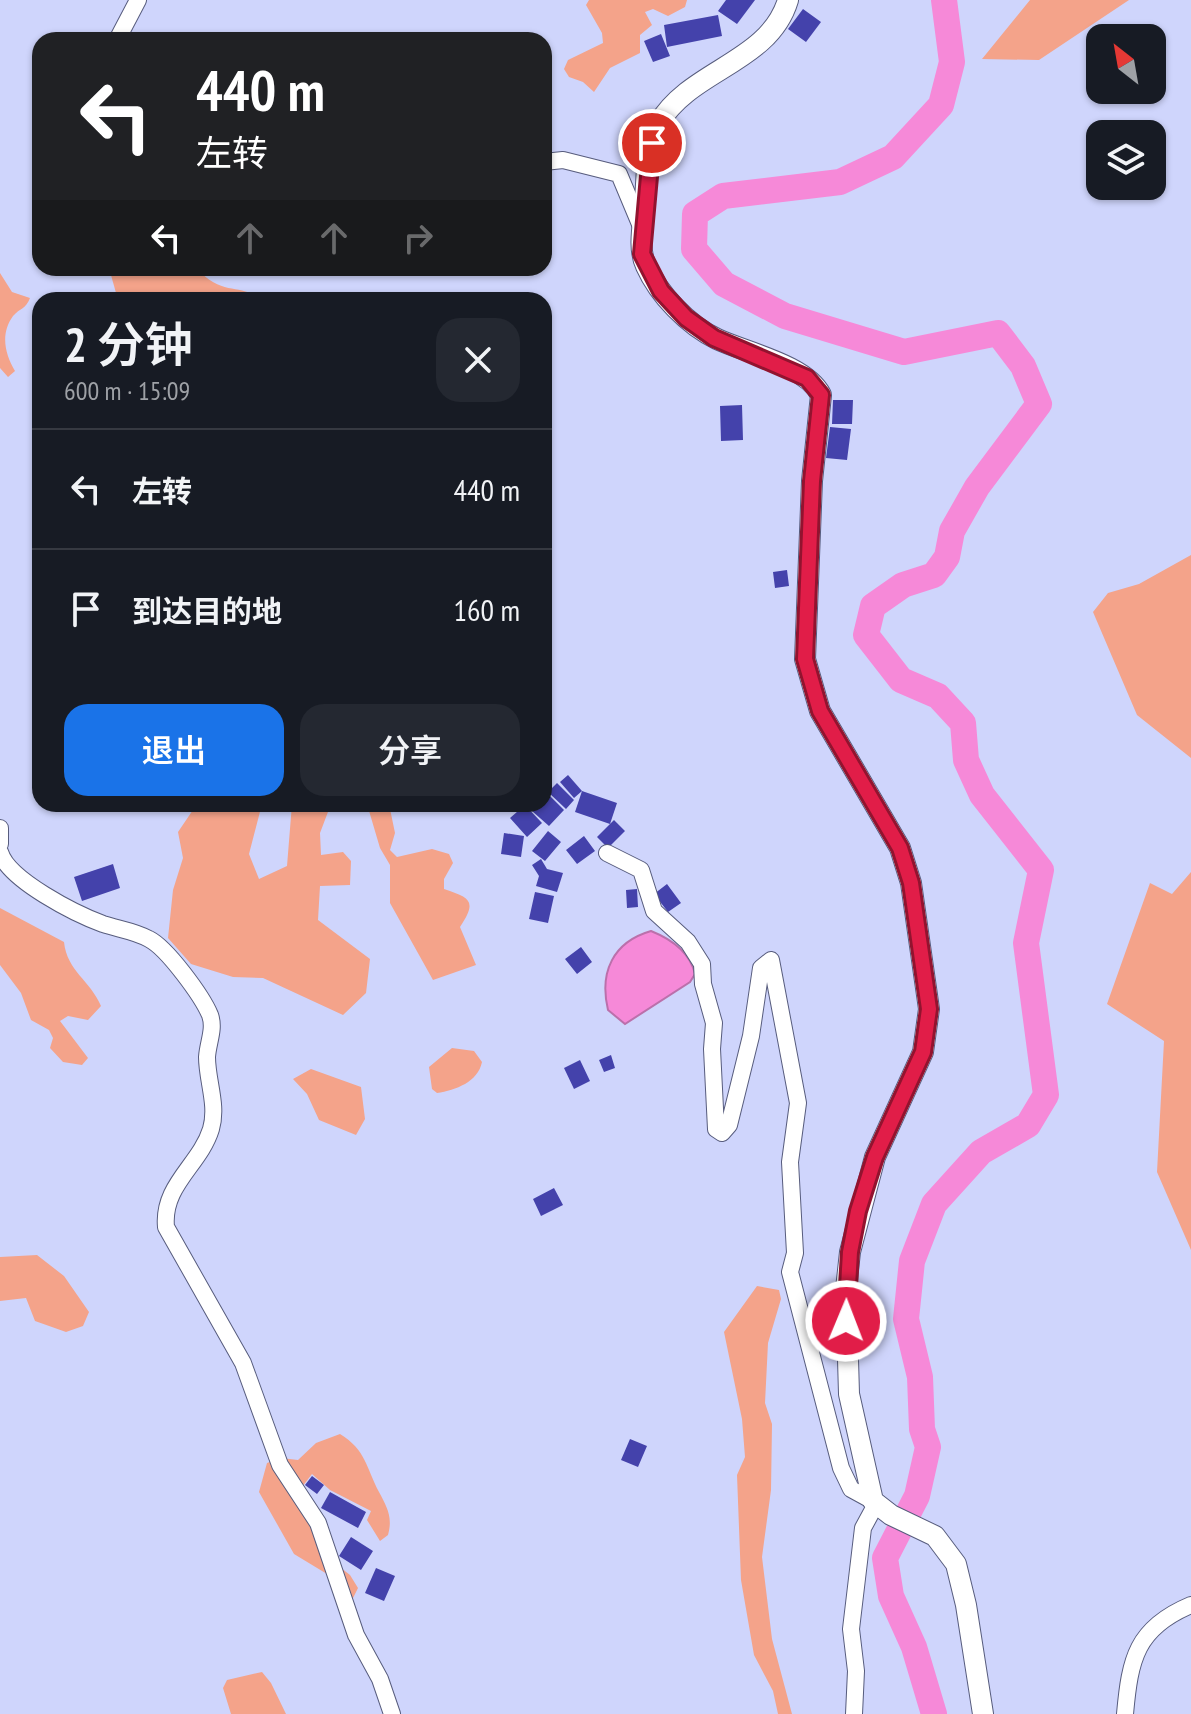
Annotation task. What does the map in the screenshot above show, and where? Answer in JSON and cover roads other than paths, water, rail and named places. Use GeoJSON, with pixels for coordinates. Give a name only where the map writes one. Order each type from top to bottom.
{"type":"FeatureCollection","features":[{"type":"Feature","properties":{"kind":"street"},"geometry":{"type":"LineString","coordinates":[[121,32],[138,0]]}},
{"type":"Feature","properties":{"kind":"street"},"geometry":{"type":"LineString","coordinates":[[788,0],[783,16],[758,46],[693,87],[659,124],[648,165],[642,254],[661,291],[686,318],[714,338],[807,378],[821,395],[812,481],[805,659],[820,711],[900,848],[911,883],[927,978],[928,1029],[923,1052],[875,1157],[850,1252],[846,1289],[849,1394],[880,1507]]}},
{"type":"Feature","properties":{"kind":"street"},"geometry":{"type":"LineString","coordinates":[[552,161],[563,160],[619,174],[643,231]]}},
{"type":"Feature","properties":{"kind":"street"},"geometry":{"type":"LineString","coordinates":[[0,828],[0,844]]}},
{"type":"Feature","properties":{"kind":"street"},"geometry":{"type":"LineString","coordinates":[[0,852],[3,862],[20,878],[64,905],[102,924],[150,939],[164,950],[210,1016],[212,1030],[207,1057],[214,1118],[210,1134],[180,1175],[168,1204],[166,1227],[243,1363],[280,1465],[318,1523],[356,1635],[380,1679],[392,1714]]}},
{"type":"Feature","properties":{"kind":"street"},"geometry":{"type":"LineString","coordinates":[[607,853],[641,870],[654,911],[688,942],[702,964],[703,984],[714,1023],[712,1049],[716,1129],[722,1133],[729,1125],[751,1036],[761,968],[771,960],[798,1103],[790,1162],[795,1253],[790,1272],[841,1468],[851,1489],[921,1527],[945,1546],[956,1564],[966,1605],[983,1714]]}},
{"type":"Feature","properties":{"kind":"street"},"geometry":{"type":"LineString","coordinates":[[854,1714],[856,1671],[851,1629],[863,1528],[880,1507]]}},
{"type":"Feature","properties":{"kind":"street"},"geometry":{"type":"LineString","coordinates":[[1125,1714],[1132,1658],[1140,1642],[1165,1618],[1191,1605]]}},
{"type":"Feature","properties":{"kind":"waterway"},"geometry":{"type":"LineString","coordinates":[[934,1714],[914,1647],[891,1596],[885,1558],[917,1496],[928,1447],[922,1429],[920,1377],[906,1319],[912,1261],[934,1204],[981,1152],[1028,1125],[1046,1095],[1026,943],[1041,870],[982,795],[966,760],[963,723],[938,696],[901,680],[866,635],[873,606],[903,585],[934,575],[947,557],[952,531],[977,487],[1039,404],[1023,366],[998,333],[904,352],[785,316],[724,284],[694,249],[695,214],[723,196],[840,182],[893,157],[941,105],[952,62],[944,0]]}}]}
